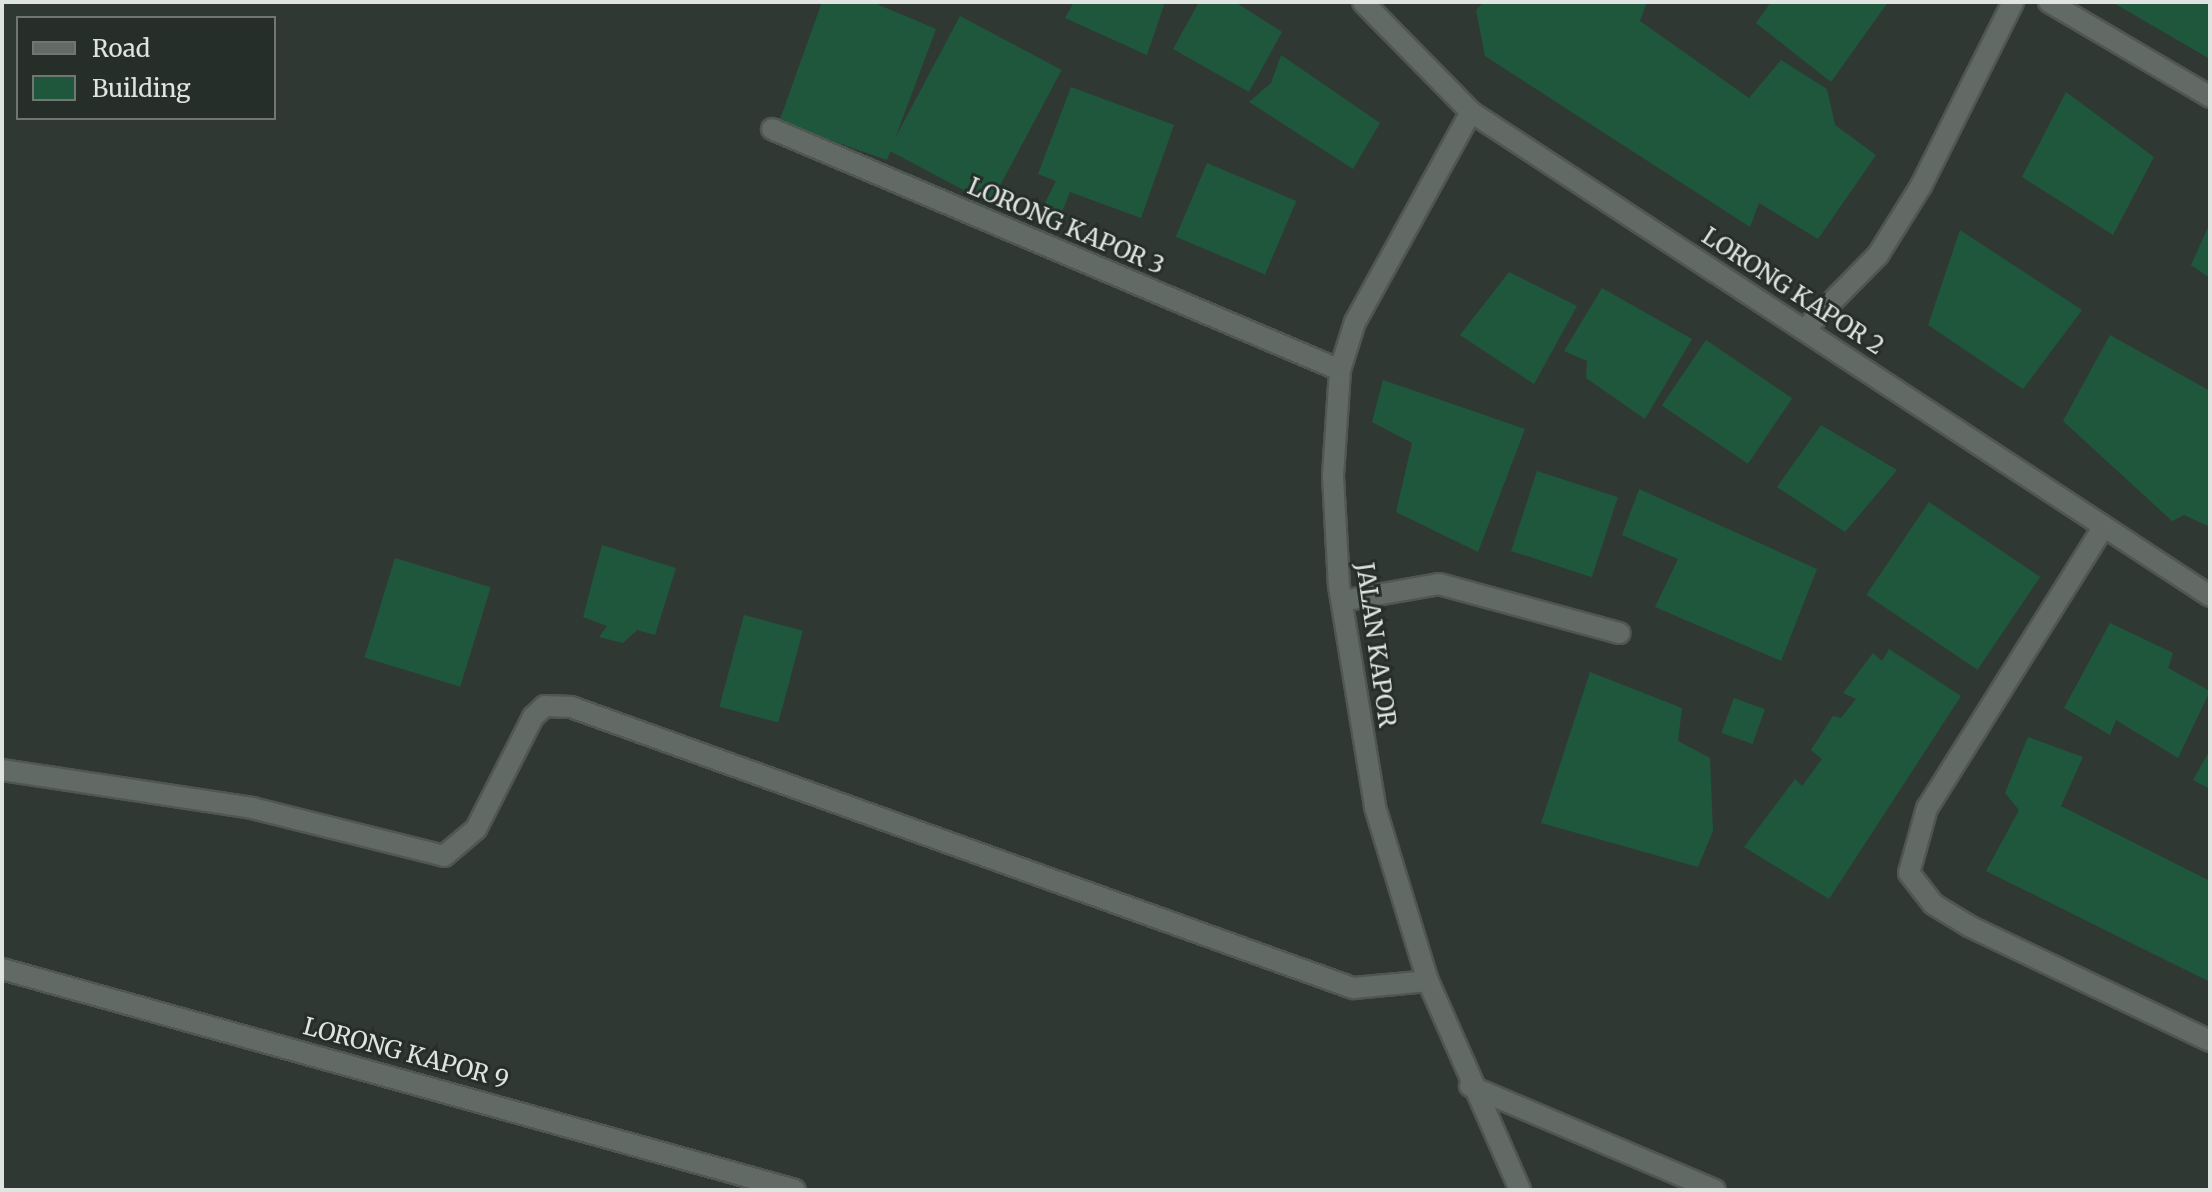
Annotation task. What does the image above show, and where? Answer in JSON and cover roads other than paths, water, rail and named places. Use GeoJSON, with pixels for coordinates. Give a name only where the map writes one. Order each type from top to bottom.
{"type":"FeatureCollection","features":[{"type":"Feature","properties":{"kind":"street"},"geometry":{"type":"LineString","coordinates":[[1807,327],[1885,244],[2013,2]]}},
{"type":"Feature","properties":{"kind":"street"},"geometry":{"type":"LineString","coordinates":[[2049,2],[2210,97]]}},
{"type":"Feature","properties":{"kind":"street","name":"LORONG KAPOR 2"},"geometry":{"type":"LineString","coordinates":[[1367,3],[1416,64],[1471,112],[1807,327],[2101,531],[2210,596]]}},
{"type":"Feature","properties":{"kind":"street","name":"JALAN KAPOR"},"geometry":{"type":"LineString","coordinates":[[1471,112],[1401,231],[1340,370],[1333,476],[1342,601],[1375,807],[1428,981],[1470,1086],[1520,1190]]}},
{"type":"Feature","properties":{"kind":"street","name":"LORONG KAPOR 3"},"geometry":{"type":"LineString","coordinates":[[772,129],[1340,370]]}},
{"type":"Feature","properties":{"kind":"street"},"geometry":{"type":"LineString","coordinates":[[2101,531],[1927,808],[1909,873],[1933,904],[1969,926],[2210,1041]]}},
{"type":"Feature","properties":{"kind":"street"},"geometry":{"type":"LineString","coordinates":[[1342,601],[1439,584],[1619,633]]}},
{"type":"Feature","properties":{"kind":"street"},"geometry":{"type":"LineString","coordinates":[[2,770],[252,808],[444,856],[476,829],[533,717],[545,706],[571,707],[1353,988],[1428,981]]}},
{"type":"Feature","properties":{"kind":"street","name":"LORONG KAPOR 9"},"geometry":{"type":"LineString","coordinates":[[2,969],[795,1190]]}},
{"type":"Feature","properties":{"kind":"street"},"geometry":{"type":"LineString","coordinates":[[1470,1086],[1715,1190]]}}]}
